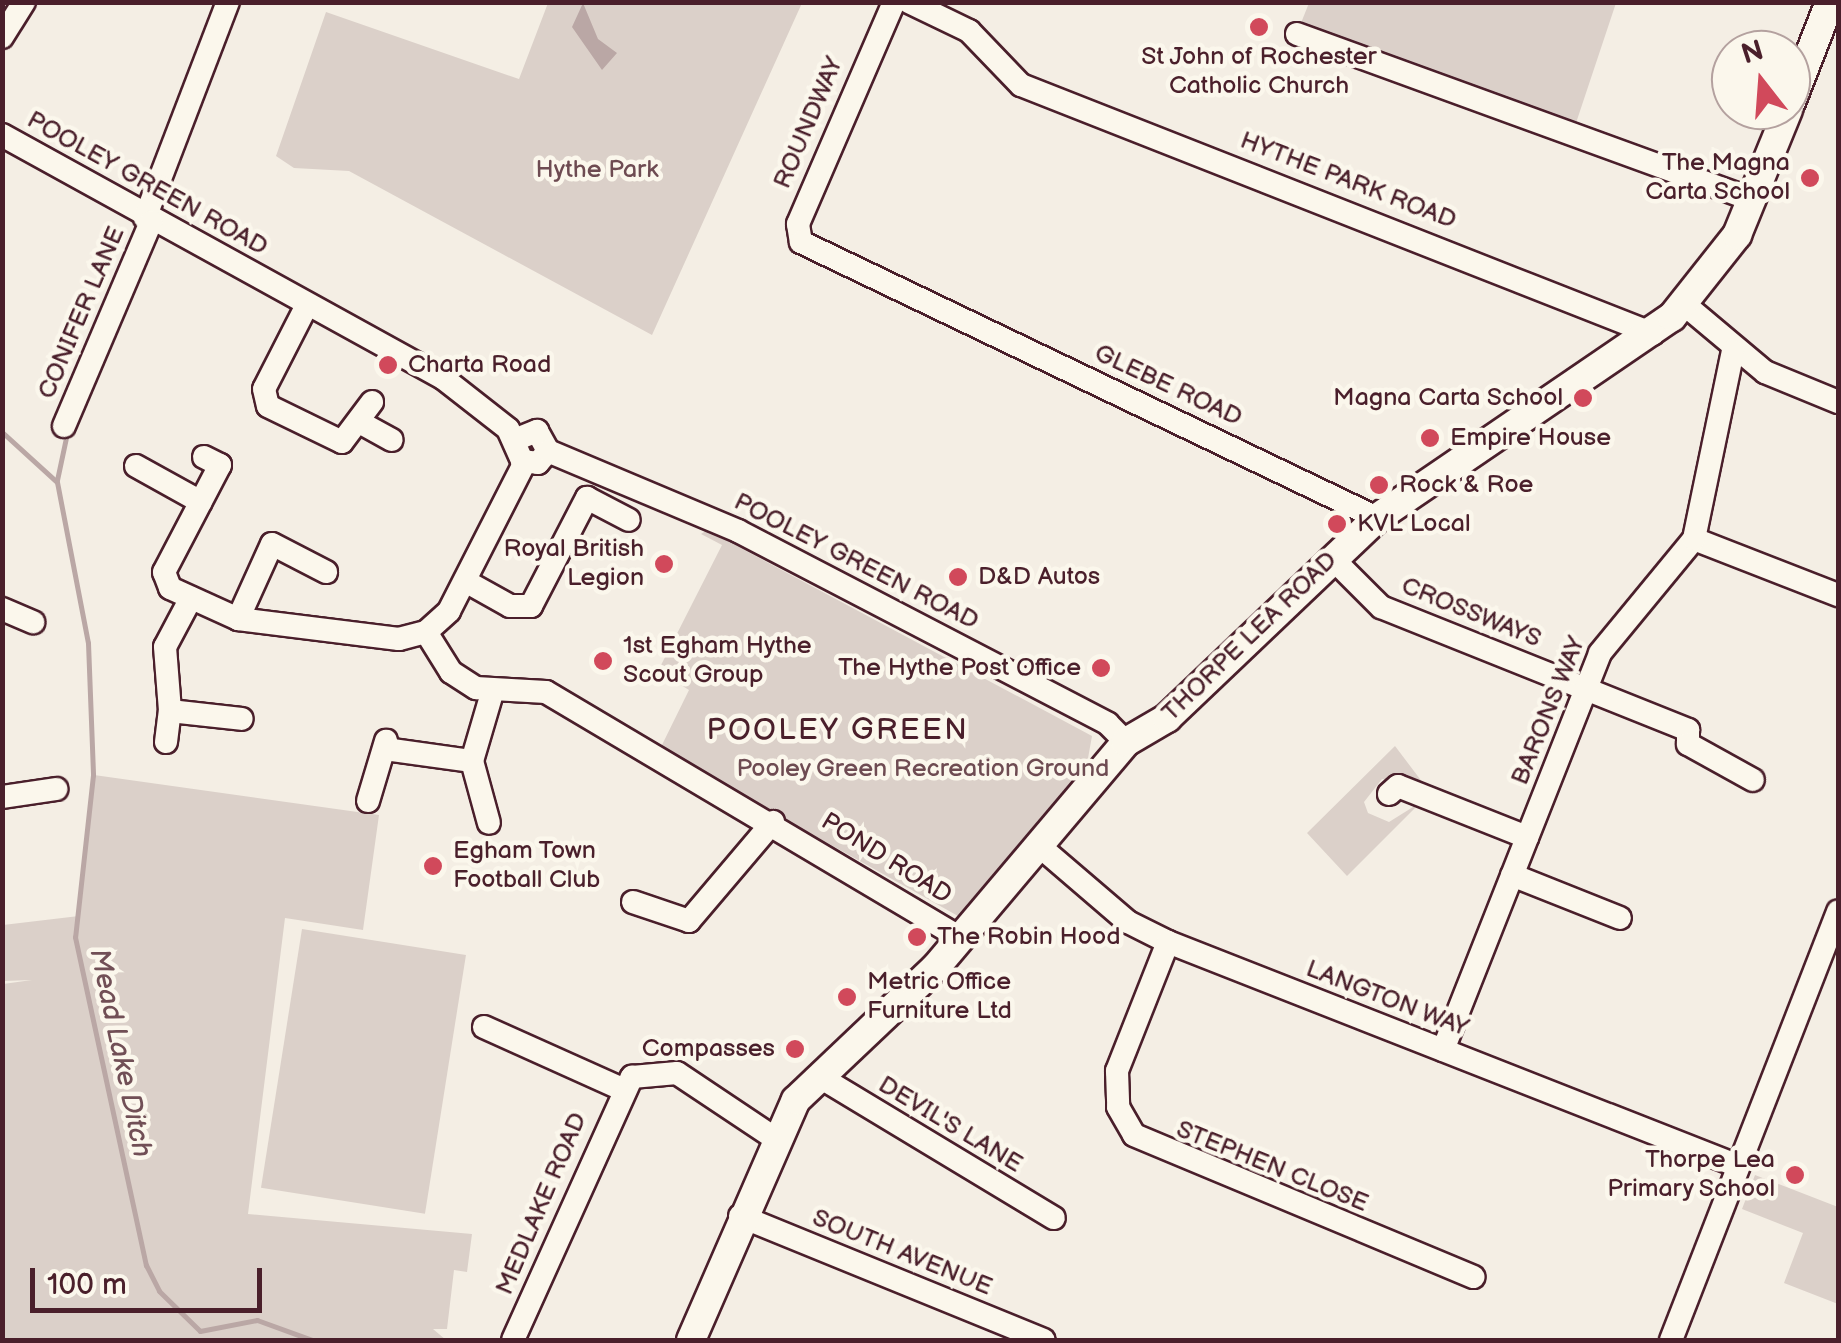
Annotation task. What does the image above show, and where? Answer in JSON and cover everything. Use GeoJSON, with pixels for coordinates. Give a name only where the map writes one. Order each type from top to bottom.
{"type":"FeatureCollection","features":[{"type":"Feature","properties":{"kind":"main road"},"geometry":{"type":"LineString","coordinates":[[1811,51],[1830,2]]}},
{"type":"Feature","properties":{"kind":"main road","name":"THORPE LEA ROAD"},"geometry":{"type":"LineString","coordinates":[[691,1340],[773,1137],[820,1077],[961,938],[1126,742],[1167,718],[1376,518],[1653,334],[1684,304],[1753,200],[1780,130]]}},
{"type":"Feature","properties":{"kind":"street"},"geometry":{"type":"LineString","coordinates":[[2,37],[24,2]]}},
{"type":"Feature","properties":{"kind":"street","name":"CONIFER LANE"},"geometry":{"type":"LineString","coordinates":[[64,426],[148,220],[228,2]]}},
{"type":"Feature","properties":{"kind":"street","name":"ROUNDWAY"},"geometry":{"type":"LineString","coordinates":[[894,2],[798,236],[934,308]]}},
{"type":"Feature","properties":{"kind":"street","name":"HYTHE PARK ROAD"},"geometry":{"type":"LineString","coordinates":[[910,2],[969,31],[1021,85],[1653,334]]}},
{"type":"Feature","properties":{"kind":"street"},"geometry":{"type":"LineString","coordinates":[[1297,34],[1753,200]]}},
{"type":"Feature","properties":{"kind":"street","name":"POOLEY GREEN ROAD"},"geometry":{"type":"LineString","coordinates":[[2,135],[148,220],[443,378],[517,439],[537,431],[548,451],[738,531],[1108,724],[1126,742]]}},
{"type":"Feature","properties":{"kind":"street"},"geometry":{"type":"LineString","coordinates":[[307,304],[264,397],[333,440],[350,438],[372,402]]}},
{"type":"Feature","properties":{"kind":"street"},"geometry":{"type":"LineString","coordinates":[[1684,304],[1734,351],[1838,402]]}},
{"type":"Feature","properties":{"kind":"street","name":"GLEBE ROAD"},"geometry":{"type":"LineString","coordinates":[[934,308],[1376,518]]}},
{"type":"Feature","properties":{"kind":"street","name":"BARONS WAY"},"geometry":{"type":"LineString","coordinates":[[1443,1050],[1586,688],[1614,628],[1663,586],[1694,538],[1734,351]]}},
{"type":"Feature","properties":{"kind":"street"},"geometry":{"type":"LineString","coordinates":[[361,423],[392,440]]}},
{"type":"Feature","properties":{"kind":"street"},"geometry":{"type":"LineString","coordinates":[[517,439],[524,462]]}},
{"type":"Feature","properties":{"kind":"street"},"geometry":{"type":"LineString","coordinates":[[204,457],[220,466],[164,572],[170,588],[238,619],[399,639],[426,632],[468,582],[524,462],[548,451]]}},
{"type":"Feature","properties":{"kind":"street"},"geometry":{"type":"LineString","coordinates":[[136,466],[201,502]]}},
{"type":"Feature","properties":{"kind":"street"},"geometry":{"type":"LineString","coordinates":[[566,487],[628,520]]}},
{"type":"Feature","properties":{"kind":"street"},"geometry":{"type":"LineString","coordinates":[[468,582],[510,606],[530,606],[587,498]]}},
{"type":"Feature","properties":{"kind":"street"},"geometry":{"type":"LineString","coordinates":[[238,619],[262,538],[326,572]]}},
{"type":"Feature","properties":{"kind":"street"},"geometry":{"type":"LineString","coordinates":[[1694,538],[1838,595]]}},
{"type":"Feature","properties":{"kind":"street","name":"CROSSWAYS"},"geometry":{"type":"LineString","coordinates":[[1332,558],[1392,612],[1688,730],[1688,744],[1753,780]]}},
{"type":"Feature","properties":{"kind":"street"},"geometry":{"type":"LineString","coordinates":[[166,742],[170,711],[165,647],[191,598]]}},
{"type":"Feature","properties":{"kind":"street"},"geometry":{"type":"LineString","coordinates":[[2,609],[33,622]]}},
{"type":"Feature","properties":{"kind":"street"},"geometry":{"type":"LineString","coordinates":[[426,632],[451,672],[492,693],[472,760],[489,823]]}},
{"type":"Feature","properties":{"kind":"street","name":"POND ROAD"},"geometry":{"type":"LineString","coordinates":[[492,693],[546,692],[773,822],[961,938]]}},
{"type":"Feature","properties":{"kind":"street"},"geometry":{"type":"LineString","coordinates":[[170,711],[242,719]]}},
{"type":"Feature","properties":{"kind":"street"},"geometry":{"type":"LineString","coordinates":[[368,801],[386,744],[472,760]]}},
{"type":"Feature","properties":{"kind":"street"},"geometry":{"type":"LineString","coordinates":[[1389,794],[1398,786],[1527,837]]}},
{"type":"Feature","properties":{"kind":"street"},"geometry":{"type":"LineString","coordinates":[[2,797],[56,788]]}},
{"type":"Feature","properties":{"kind":"street"},"geometry":{"type":"LineString","coordinates":[[633,902],[689,921],[773,822]]}},
{"type":"Feature","properties":{"kind":"street","name":"LANGTON WAY"},"geometry":{"type":"LineString","coordinates":[[1037,844],[1128,922],[1168,942],[1738,1166]]}},
{"type":"Feature","properties":{"kind":"street"},"geometry":{"type":"LineString","coordinates":[[1512,875],[1620,918]]}},
{"type":"Feature","properties":{"kind":"street"},"geometry":{"type":"LineString","coordinates":[[1675,1339],[1838,911]]}},
{"type":"Feature","properties":{"kind":"street","name":"STEPHEN CLOSE"},"geometry":{"type":"LineString","coordinates":[[1168,942],[1117,1071],[1118,1106],[1134,1136],[1474,1278]]}},
{"type":"Feature","properties":{"kind":"street"},"geometry":{"type":"LineString","coordinates":[[484,1027],[622,1089],[650,1070],[676,1073],[773,1137]]}},
{"type":"Feature","properties":{"kind":"street","name":"DEVIL'S LANE"},"geometry":{"type":"LineString","coordinates":[[820,1077],[1054,1218]]}},
{"type":"Feature","properties":{"kind":"street","name":"MEDLAKE ROAD"},"geometry":{"type":"LineString","coordinates":[[513,1340],[622,1089]]}},
{"type":"Feature","properties":{"kind":"street","name":"SOUTH AVENUE"},"geometry":{"type":"LineString","coordinates":[[740,1216],[1044,1340]]}},
{"type":"Feature","properties":{"kind":"green space","name":"Hythe Park"},"geometry":{"type":"Polygon","coordinates":[[[548,3],[802,3],[652,335],[349,171],[294,168],[276,156],[326,12],[519,79],[548,3]]]}},
{"type":"Feature","properties":{"kind":"green space"},"geometry":{"type":"Polygon","coordinates":[[[1309,3],[1616,3],[1575,126],[1301,23],[1309,3]]]}},
{"type":"Feature","properties":{"kind":"green space","name":"Pooley Green Recreation Ground"},"geometry":{"type":"Polygon","coordinates":[[[707,530],[1092,736],[1085,775],[958,916],[660,749],[689,690],[658,671],[722,545],[701,534],[707,530]]]}},
{"type":"Feature","properties":{"kind":"green space"},"geometry":{"type":"Polygon","coordinates":[[[1395,746],[1426,787],[1382,779],[1364,802],[1368,813],[1389,822],[1421,802],[1347,876],[1307,833],[1395,746]]]}},
{"type":"Feature","properties":{"kind":"green space"},"geometry":{"type":"Polygon","coordinates":[[[94,775],[379,815],[363,930],[285,918],[248,1214],[472,1234],[467,1272],[454,1270],[447,1329],[433,1329],[446,1340],[3,1340],[3,984],[32,980],[3,981],[3,925],[79,916],[94,775]]]}},
{"type":"Feature","properties":{"kind":"green space"},"geometry":{"type":"Polygon","coordinates":[[[302,929],[466,955],[425,1214],[261,1188],[302,929]]]}},
{"type":"Feature","properties":{"kind":"green space"},"geometry":{"type":"Polygon","coordinates":[[[1755,1175],[1838,1207],[1838,1304],[1784,1283],[1803,1233],[1742,1209],[1755,1175]]]}},
{"type":"Feature","properties":{"kind":"shaded area"},"geometry":{"type":"Polygon","coordinates":[[[583,3],[598,39],[617,53],[602,70],[572,27],[583,3]]]}},
{"type":"Feature","properties":{"kind":"waterway","name":"Mead Lake Ditch"},"geometry":{"type":"LineString","coordinates":[[2,432],[57,482],[88,643],[93,775],[75,937],[146,1265],[159,1291],[200,1331],[257,1320],[312,1340]]}},
{"type":"Feature","properties":{"kind":"waterway"},"geometry":{"type":"LineString","coordinates":[[57,480],[67,433]]}},
{"type":"Feature","properties":{"kind":"place","name":"St John of Rochester Catholic Church"},"geometry":{"type":"Point","coordinates":[1259,27]}},
{"type":"Feature","properties":{"kind":"place","name":"The Magna Carta School"},"geometry":{"type":"Point","coordinates":[1810,178]}},
{"type":"Feature","properties":{"kind":"place","name":"Charta Road"},"geometry":{"type":"Point","coordinates":[388,365]}},
{"type":"Feature","properties":{"kind":"place","name":"Magna Carta School"},"geometry":{"type":"Point","coordinates":[1583,398]}},
{"type":"Feature","properties":{"kind":"place","name":"Empire House"},"geometry":{"type":"Point","coordinates":[1430,438]}},
{"type":"Feature","properties":{"kind":"place","name":"Rock & Roe"},"geometry":{"type":"Point","coordinates":[1379,485]}},
{"type":"Feature","properties":{"kind":"place","name":"KVL Local"},"geometry":{"type":"Point","coordinates":[1337,524]}},
{"type":"Feature","properties":{"kind":"place","name":"Royal British Legion"},"geometry":{"type":"Point","coordinates":[664,564]}},
{"type":"Feature","properties":{"kind":"place","name":"D&D Autos"},"geometry":{"type":"Point","coordinates":[958,577]}},
{"type":"Feature","properties":{"kind":"place","name":"1st Egham Hythe Scout Group"},"geometry":{"type":"Point","coordinates":[603,661]}},
{"type":"Feature","properties":{"kind":"place","name":"The Hythe Post Office"},"geometry":{"type":"Point","coordinates":[1101,668]}},
{"type":"Feature","properties":{"kind":"place","name":"Egham Town Football Club"},"geometry":{"type":"Point","coordinates":[433,866]}},
{"type":"Feature","properties":{"kind":"place","name":"The Robin Hood"},"geometry":{"type":"Point","coordinates":[917,937]}},
{"type":"Feature","properties":{"kind":"place","name":"Metric Office Furniture Ltd"},"geometry":{"type":"Point","coordinates":[847,997]}},
{"type":"Feature","properties":{"kind":"place","name":"Compasses"},"geometry":{"type":"Point","coordinates":[795,1049]}},
{"type":"Feature","properties":{"kind":"place","name":"Thorpe Lea Primary School"},"geometry":{"type":"Point","coordinates":[1795,1175]}},
{"type":"Feature","properties":{"kind":"district","name":"POOLEY GREEN"},"geometry":{"type":"Point","coordinates":[838,730]}}]}
